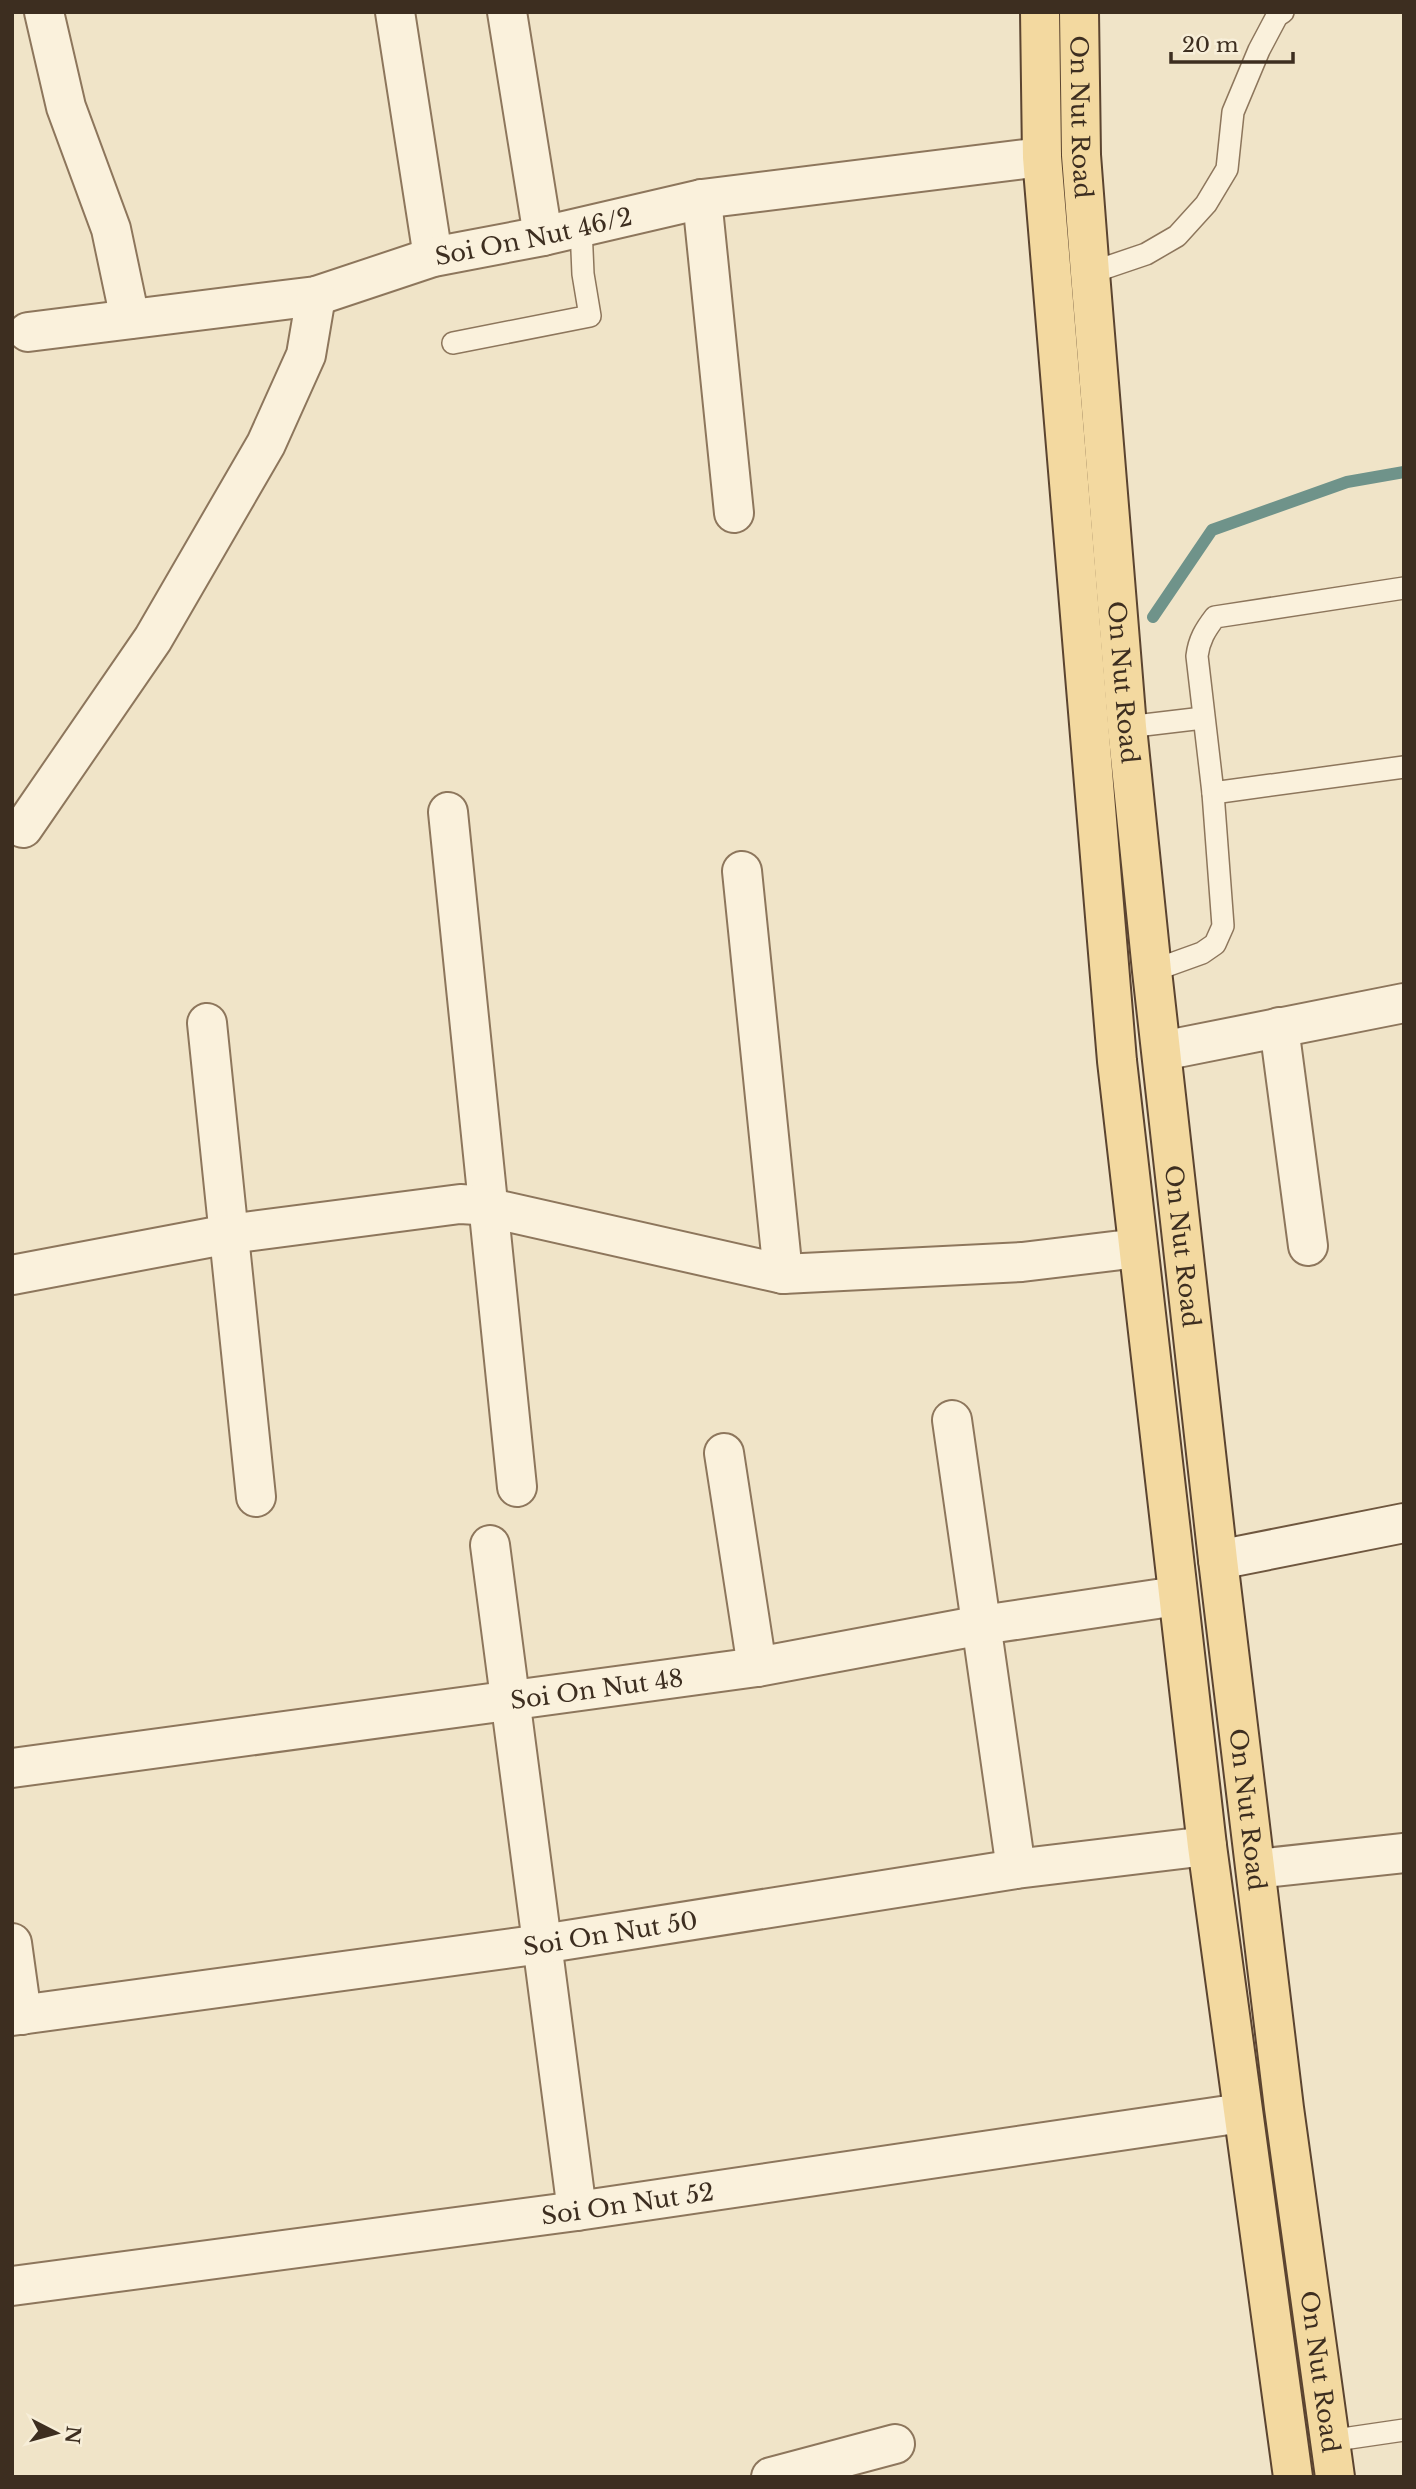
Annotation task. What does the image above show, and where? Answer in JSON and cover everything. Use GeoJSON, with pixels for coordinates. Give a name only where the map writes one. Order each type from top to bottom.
{"type":"FeatureCollection","features":[{"type":"Feature","properties":{"kind":"main road","name":"On Nut Road"},"geometry":{"type":"LineString","coordinates":[[1041,12],[1042,157],[1117,1061],[1207,1846],[1293,2477]]}},
{"type":"Feature","properties":{"kind":"main road","name":"On Nut Road"},"geometry":{"type":"LineString","coordinates":[[1080,12],[1081,155],[1127,727],[1152,971],[1220,1575],[1284,2108],[1332,2459]]}},
{"type":"Feature","properties":{"kind":"main road"},"geometry":{"type":"LineString","coordinates":[[1042,157],[1081,155]]}},
{"type":"Feature","properties":{"kind":"main road"},"geometry":{"type":"LineString","coordinates":[[1117,1061],[1161,1051]]}},
{"type":"Feature","properties":{"kind":"main road"},"geometry":{"type":"LineString","coordinates":[[1138,1248],[1184,1243]]}},
{"type":"Feature","properties":{"kind":"main road"},"geometry":{"type":"LineString","coordinates":[[1176,1582],[1220,1575]]}},
{"type":"Feature","properties":{"kind":"main road"},"geometry":{"type":"LineString","coordinates":[[1207,1846],[1256,1869]]}},
{"type":"Feature","properties":{"kind":"main road"},"geometry":{"type":"LineString","coordinates":[[1242,2113],[1284,2108]]}},
{"type":"Feature","properties":{"kind":"street"},"geometry":{"type":"LineString","coordinates":[[44,12],[66,107],[111,229],[130,319]]}},
{"type":"Feature","properties":{"kind":"street"},"geometry":{"type":"LineString","coordinates":[[395,12],[433,257]]}},
{"type":"Feature","properties":{"kind":"street"},"geometry":{"type":"LineString","coordinates":[[507,12],[543,236]]}},
{"type":"Feature","properties":{"kind":"street","name":"Soi On Nut 46/2"},"geometry":{"type":"LineString","coordinates":[[28,332],[316,296],[433,257],[543,236],[702,199],[1042,157]]}},
{"type":"Feature","properties":{"kind":"street"},"geometry":{"type":"LineString","coordinates":[[702,199],[734,513]]}},
{"type":"Feature","properties":{"kind":"street"},"geometry":{"type":"LineString","coordinates":[[23,828],[153,639],[266,444],[306,355],[316,296]]}},
{"type":"Feature","properties":{"kind":"street"},"geometry":{"type":"LineString","coordinates":[[448,812],[491,1208],[517,1487]]}},
{"type":"Feature","properties":{"kind":"street"},"geometry":{"type":"LineString","coordinates":[[742,871],[783,1274]]}},
{"type":"Feature","properties":{"kind":"street"},"geometry":{"type":"LineString","coordinates":[[1161,1051],[1404,1003]]}},
{"type":"Feature","properties":{"kind":"street"},"geometry":{"type":"LineString","coordinates":[[207,1023],[256,1497]]}},
{"type":"Feature","properties":{"kind":"street"},"geometry":{"type":"LineString","coordinates":[[1279,1027],[1308,1246]]}},
{"type":"Feature","properties":{"kind":"street"},"geometry":{"type":"LineString","coordinates":[[12,1275],[229,1234],[460,1204],[491,1208],[783,1274],[1022,1262],[1138,1248]]}},
{"type":"Feature","properties":{"kind":"street"},"geometry":{"type":"LineString","coordinates":[[951,1420],[1016,1869]]}},
{"type":"Feature","properties":{"kind":"street"},"geometry":{"type":"LineString","coordinates":[[724,1453],[757,1667]]}},
{"type":"Feature","properties":{"kind":"street"},"geometry":{"type":"LineString","coordinates":[[1220,1575],[1404,1523]]}},
{"type":"Feature","properties":{"kind":"street"},"geometry":{"type":"LineString","coordinates":[[490,1545],[577,2211]]}},
{"type":"Feature","properties":{"kind":"street","name":"Soi On Nut 48"},"geometry":{"type":"LineString","coordinates":[[12,1768],[757,1667],[982,1625],[1176,1582]]}},
{"type":"Feature","properties":{"kind":"street","name":"Soi On Nut 50"},"geometry":{"type":"LineString","coordinates":[[17,2015],[542,1944],[1016,1869],[1207,1846]]}},
{"type":"Feature","properties":{"kind":"street"},"geometry":{"type":"LineString","coordinates":[[1256,1869],[1404,1853]]}},
{"type":"Feature","properties":{"kind":"street"},"geometry":{"type":"LineString","coordinates":[[12,1943],[17,2015]]}},
{"type":"Feature","properties":{"kind":"street","name":"Soi On Nut 52"},"geometry":{"type":"LineString","coordinates":[[12,2286],[577,2211],[1242,2113]]}},
{"type":"Feature","properties":{"kind":"street"},"geometry":{"type":"LineString","coordinates":[[771,2477],[824,2470],[895,2444]]}},
{"type":"Feature","properties":{"kind":"lane"},"geometry":{"type":"LineString","coordinates":[[1090,273],[1146,254],[1177,236],[1206,204],[1227,169],[1233,112],[1259,50],[1277,16],[1283,12]]}},
{"type":"Feature","properties":{"kind":"lane"},"geometry":{"type":"LineString","coordinates":[[453,343],[590,316],[583,274],[581,227]]}},
{"type":"Feature","properties":{"kind":"lane"},"geometry":{"type":"LineString","coordinates":[[1152,971],[1202,953],[1215,944],[1223,926],[1213,793],[1197,656],[1198,644],[1204,631],[1215,617],[1404,589]]}},
{"type":"Feature","properties":{"kind":"lane"},"geometry":{"type":"LineString","coordinates":[[1127,727],[1203,718]]}},
{"type":"Feature","properties":{"kind":"lane"},"geometry":{"type":"LineString","coordinates":[[1213,793],[1404,767]]}},
{"type":"Feature","properties":{"kind":"lane"},"geometry":{"type":"LineString","coordinates":[[1332,2459],[1404,2430]]}},
{"type":"Feature","properties":{"kind":"waterway"},"geometry":{"type":"LineString","coordinates":[[1153,617],[1212,530],[1347,482],[1404,472]]}}]}
